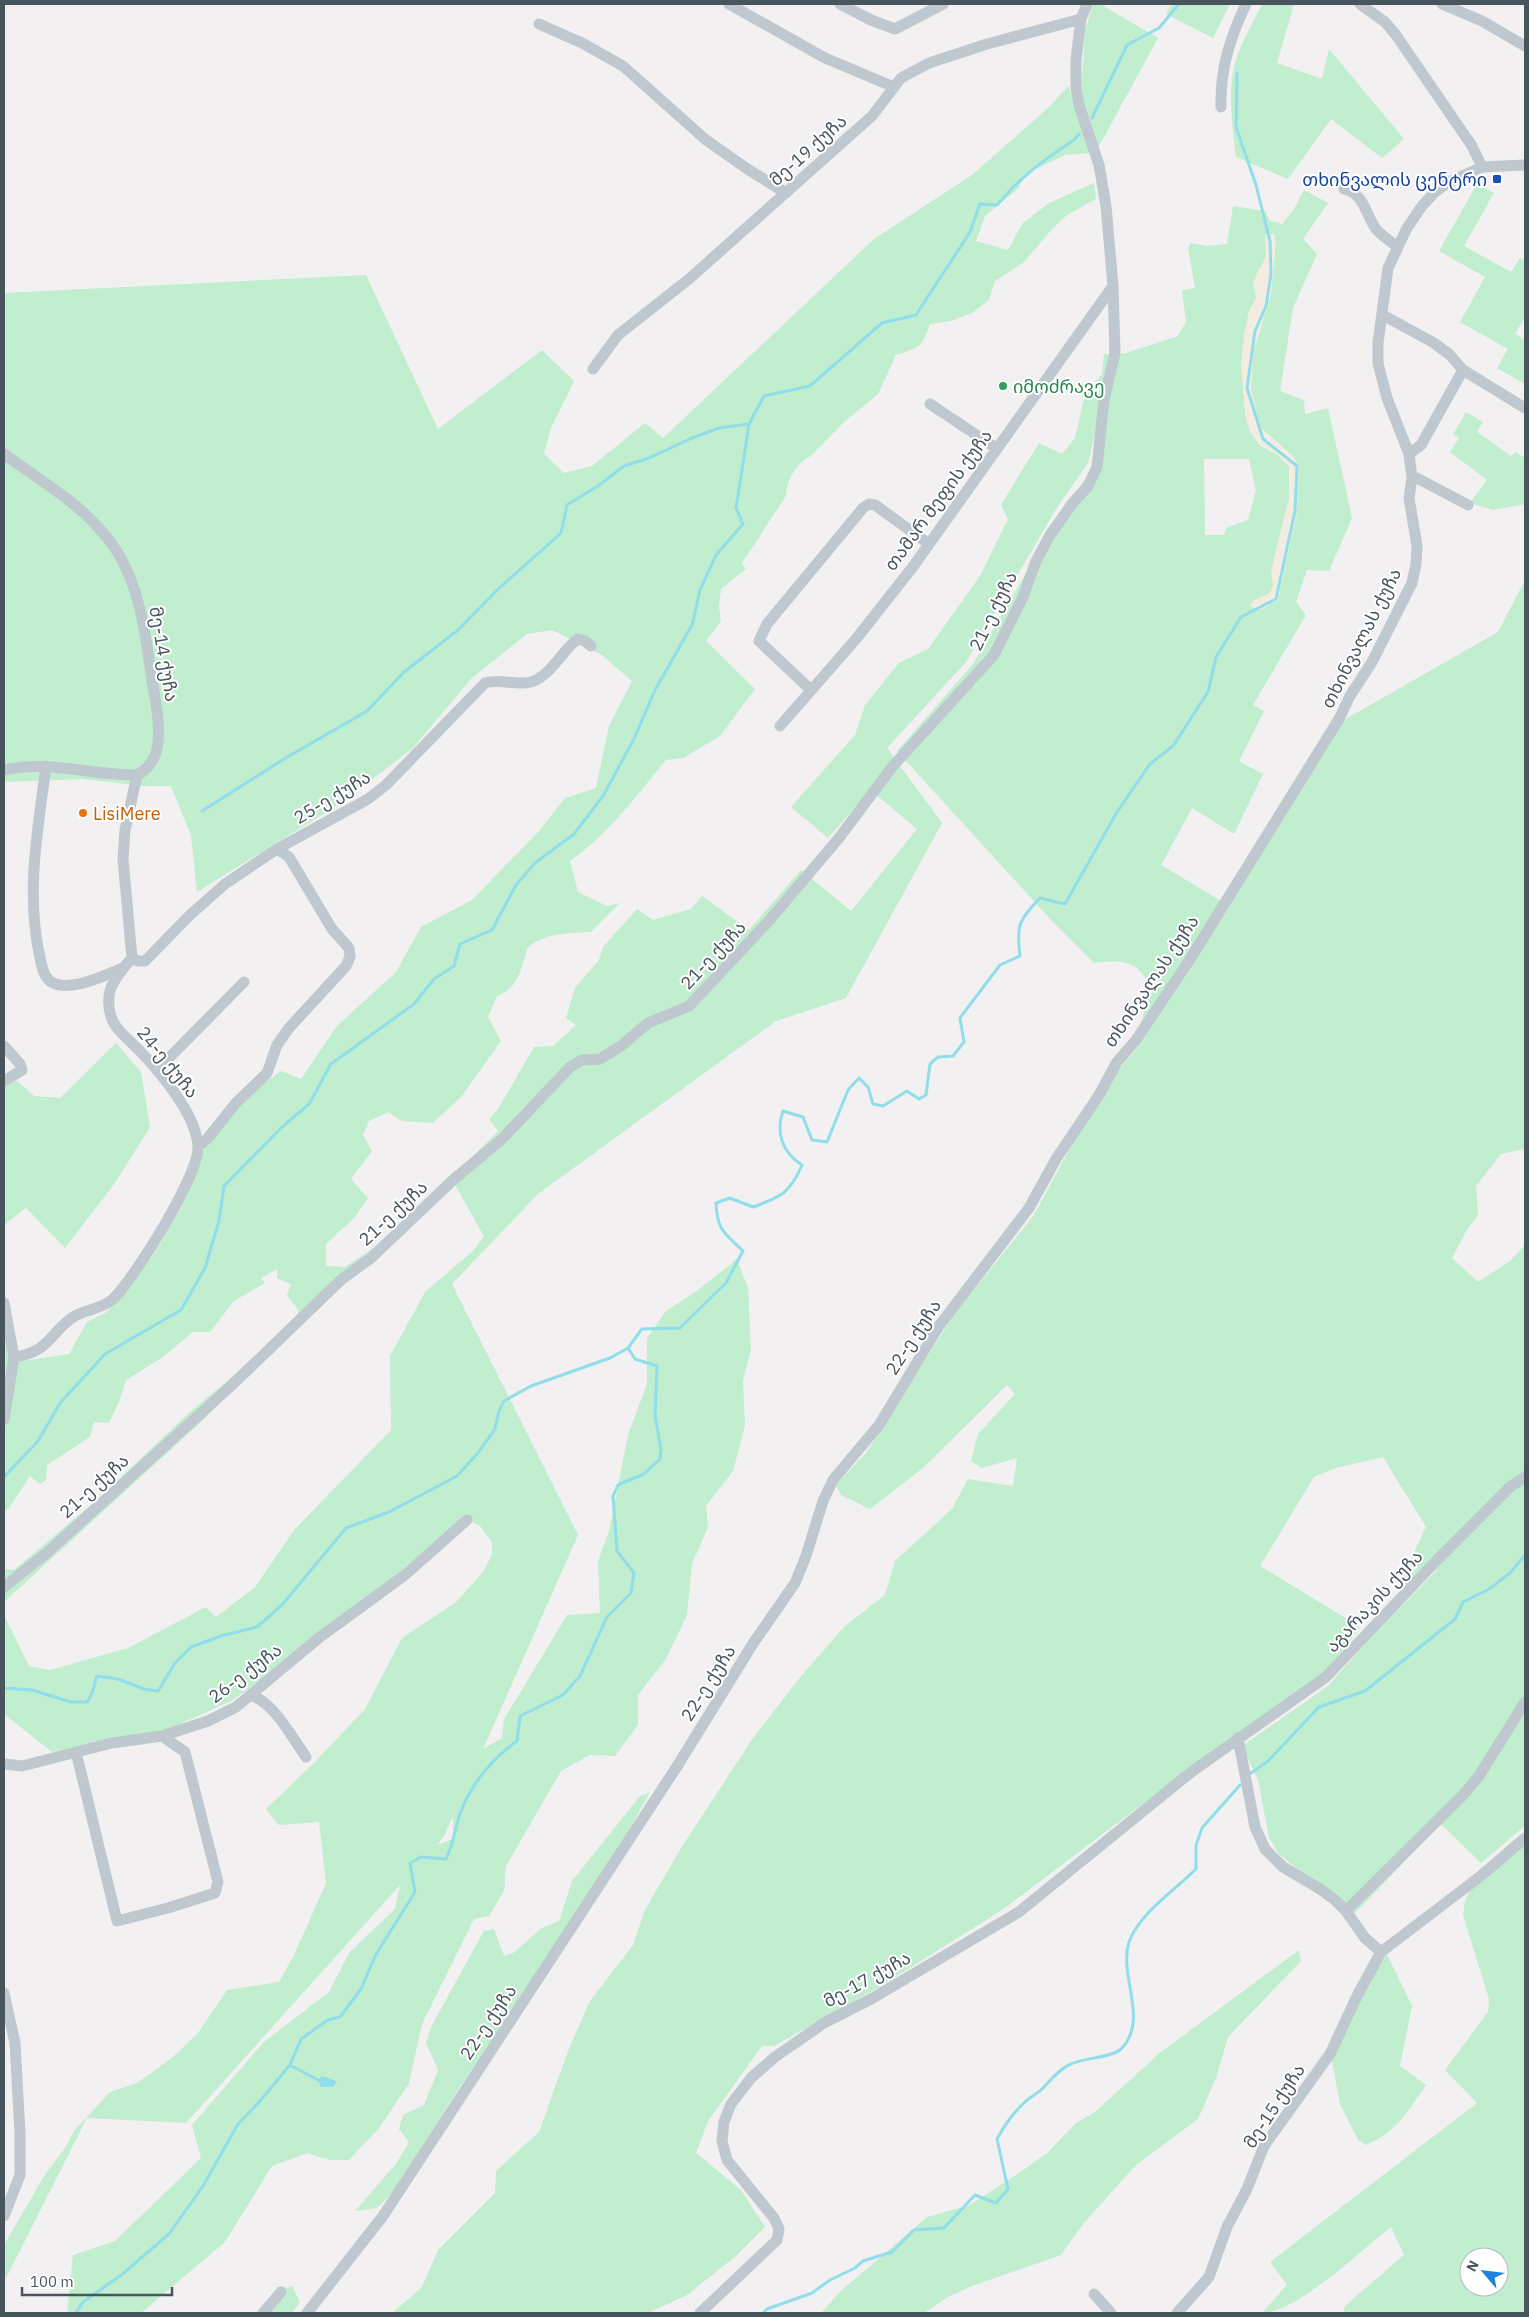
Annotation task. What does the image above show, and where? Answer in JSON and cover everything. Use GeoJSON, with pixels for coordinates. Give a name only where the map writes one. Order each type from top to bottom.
{"type":"FeatureCollection","features":[{"type":"Feature","properties":{"kind":"street"},"geometry":{"type":"LineString","coordinates":[[729,4],[825,58],[894,87]]}},
{"type":"Feature","properties":{"kind":"street"},"geometry":{"type":"LineString","coordinates":[[840,4],[877,23],[895,29],[943,4]]}},
{"type":"Feature","properties":{"kind":"street","name":"21-ე ქუჩა"},"geometry":{"type":"LineString","coordinates":[[4,1587],[42,1557],[233,1384],[342,1279],[371,1258],[453,1180],[502,1139],[570,1067],[582,1060],[600,1059],[621,1046],[648,1023],[689,1006],[773,916],[839,838],[892,767],[994,655],[1023,597],[1036,561],[1050,535],[1072,504],[1088,486],[1096,467],[1104,400],[1115,353],[1114,286],[1106,206],[1099,165],[1079,105],[1076,88],[1076,60],[1081,19],[1087,4]]}},
{"type":"Feature","properties":{"kind":"street"},"geometry":{"type":"LineString","coordinates":[[1221,107],[1224,60],[1232,35],[1246,4]]}},
{"type":"Feature","properties":{"kind":"street"},"geometry":{"type":"LineString","coordinates":[[1360,4],[1385,22],[1396,35],[1472,146],[1482,167]]}},
{"type":"Feature","properties":{"kind":"street"},"geometry":{"type":"LineString","coordinates":[[1442,4],[1482,21],[1525,46]]}},
{"type":"Feature","properties":{"kind":"street","name":"მე-19 ქუჩა"},"geometry":{"type":"LineString","coordinates":[[593,369],[618,334],[689,279],[872,116],[901,78],[929,63],[987,44],[1081,19]]}},
{"type":"Feature","properties":{"kind":"street"},"geometry":{"type":"LineString","coordinates":[[539,24],[582,42],[624,66],[706,140],[748,170],[786,193]]}},
{"type":"Feature","properties":{"kind":"street","name":"თხინვალას ქუჩა"},"geometry":{"type":"LineString","coordinates":[[1116,1062],[1136,1040],[1187,964],[1339,720],[1350,696],[1372,662],[1412,583],[1417,546],[1409,498],[1412,478],[1410,454],[1387,398],[1380,372],[1378,343],[1388,268],[1417,213],[1435,192],[1449,182],[1482,167],[1525,165]]}},
{"type":"Feature","properties":{"kind":"street"},"geometry":{"type":"LineString","coordinates":[[1344,189],[1355,193],[1361,199],[1375,228],[1398,247]]}},
{"type":"Feature","properties":{"kind":"street","name":"თამარ მეფის ქუჩა"},"geometry":{"type":"LineString","coordinates":[[780,726],[856,639],[929,544],[1114,286]]}},
{"type":"Feature","properties":{"kind":"street"},"geometry":{"type":"LineString","coordinates":[[1383,315],[1434,343],[1450,355],[1463,370],[1525,408]]}},
{"type":"Feature","properties":{"kind":"street"},"geometry":{"type":"LineString","coordinates":[[1410,454],[1421,445],[1463,370]]}},
{"type":"Feature","properties":{"kind":"street"},"geometry":{"type":"LineString","coordinates":[[930,404],[996,448]]}},
{"type":"Feature","properties":{"kind":"street","name":"მე-14 ქუჩა"},"geometry":{"type":"LineString","coordinates":[[4,454],[56,490],[86,514],[115,548],[124,564],[137,600],[142,623],[159,731],[157,750],[152,762],[144,772],[137,775]]}},
{"type":"Feature","properties":{"kind":"street"},"geometry":{"type":"LineString","coordinates":[[1412,478],[1417,478],[1468,505]]}},
{"type":"Feature","properties":{"kind":"street"},"geometry":{"type":"LineString","coordinates":[[811,690],[759,641],[767,624],[863,508],[870,504],[875,505],[929,544]]}},
{"type":"Feature","properties":{"kind":"street","name":"25-ე ქუჩა"},"geometry":{"type":"LineString","coordinates":[[132,958],[138,961],[145,961],[207,899],[277,849],[368,799],[386,785],[485,683],[494,680],[518,684],[534,681],[551,667],[568,646],[578,639],[585,641],[591,646]]}},
{"type":"Feature","properties":{"kind":"street"},"geometry":{"type":"LineString","coordinates":[[4,770],[21,766],[46,766],[137,775],[125,830],[124,859],[132,958]]}},
{"type":"Feature","properties":{"kind":"street"},"geometry":{"type":"LineString","coordinates":[[46,766],[32,890],[36,939],[45,976],[51,982],[74,985],[123,968]]}},
{"type":"Feature","properties":{"kind":"street"},"geometry":{"type":"LineString","coordinates":[[14,1357],[42,1347],[76,1316],[96,1309],[112,1300],[147,1254],[177,1205],[194,1164],[199,1146],[208,1138],[235,1104],[267,1073],[277,1045],[289,1028],[346,966],[350,957],[349,948],[332,929],[289,857],[277,849]]}},
{"type":"Feature","properties":{"kind":"street","name":"24-ე ქუჩა"},"geometry":{"type":"LineString","coordinates":[[132,958],[123,968],[108,995],[109,1012],[115,1026],[157,1070],[179,1098],[188,1115],[199,1146]]}},
{"type":"Feature","properties":{"kind":"street"},"geometry":{"type":"LineString","coordinates":[[157,1070],[244,982]]}},
{"type":"Feature","properties":{"kind":"street"},"geometry":{"type":"LineString","coordinates":[[4,1046],[20,1064],[22,1070],[4,1081]]}},
{"type":"Feature","properties":{"kind":"street","name":"22-ე ქუჩა"},"geometry":{"type":"LineString","coordinates":[[308,2313],[383,2216],[676,1768],[754,1642],[794,1583],[806,1556],[822,1501],[833,1480],[879,1425],[939,1326],[1029,1208],[1056,1159],[1099,1095],[1116,1062]]}},
{"type":"Feature","properties":{"kind":"street"},"geometry":{"type":"LineString","coordinates":[[4,1304],[14,1357],[4,1419]]}},
{"type":"Feature","properties":{"kind":"street","name":"აგარაკის ქუჩა"},"geometry":{"type":"LineString","coordinates":[[1238,1738],[1326,1678],[1444,1553],[1510,1487],[1525,1477]]}},
{"type":"Feature","properties":{"kind":"street","name":"26-ე ქუჩა"},"geometry":{"type":"LineString","coordinates":[[4,1764],[22,1766],[112,1743],[162,1736],[208,1721],[236,1706],[320,1638],[405,1574],[467,1520]]}},
{"type":"Feature","properties":{"kind":"street"},"geometry":{"type":"LineString","coordinates":[[250,1695],[259,1699],[271,1710],[306,1757]]}},
{"type":"Feature","properties":{"kind":"street"},"geometry":{"type":"LineString","coordinates":[[1346,1911],[1463,1795],[1479,1776],[1525,1702]]}},
{"type":"Feature","properties":{"kind":"street"},"geometry":{"type":"LineString","coordinates":[[76,1752],[117,1921],[201,1899],[215,1893],[218,1882],[185,1752],[162,1736]]}},
{"type":"Feature","properties":{"kind":"street"},"geometry":{"type":"LineString","coordinates":[[1238,1738],[1255,1827],[1265,1849],[1283,1867],[1320,1889],[1346,1911],[1365,1938],[1382,1952],[1482,1875],[1525,1838]]}},
{"type":"Feature","properties":{"kind":"street","name":"მე-17 ქუჩა"},"geometry":{"type":"LineString","coordinates":[[700,2313],[777,2240],[779,2229],[774,2218],[727,2160],[722,2141],[724,2122],[732,2104],[751,2078],[775,2056],[824,2023],[871,1999],[1019,1912],[1190,1773],[1238,1738]]}},
{"type":"Feature","properties":{"kind":"street","name":"მე-15 ქუჩა"},"geometry":{"type":"LineString","coordinates":[[1181,2309],[1209,2277],[1227,2227],[1247,2189],[1264,2146],[1330,2054],[1358,1994],[1382,1952]]}},
{"type":"Feature","properties":{"kind":"street"},"geometry":{"type":"LineString","coordinates":[[4,1993],[7,2021],[15,2042],[20,2175],[4,2216]]}},
{"type":"Feature","properties":{"kind":"street"},"geometry":{"type":"LineString","coordinates":[[263,2313],[281,2292]]}},
{"type":"Feature","properties":{"kind":"street"},"geometry":{"type":"LineString","coordinates":[[1094,2294],[1111,2313]]}},
{"type":"Feature","properties":{"kind":"green space"},"geometry":{"type":"Polygon","coordinates":[[[1093,4],[1100,4],[1158,38],[1097,150],[1081,100],[1085,31],[1093,4]]]}},
{"type":"Feature","properties":{"kind":"green space"},"geometry":{"type":"Polygon","coordinates":[[[1172,4],[1230,4],[1213,38],[1166,14],[1172,4]]]}},
{"type":"Feature","properties":{"kind":"green space"},"geometry":{"type":"Polygon","coordinates":[[[1262,4],[1294,4],[1277,63],[1322,79],[1329,49],[1404,139],[1382,158],[1331,119],[1288,179],[1236,157],[1231,104],[1233,72],[1241,45],[1262,4]]]}},
{"type":"Feature","properties":{"kind":"green space"},"geometry":{"type":"Polygon","coordinates":[[[1068,86],[1093,154],[1103,193],[1107,242],[1102,202],[1091,153],[1065,155],[1023,175],[1019,188],[985,216],[976,241],[1008,250],[1023,223],[1049,203],[1094,183],[1096,199],[1067,215],[1052,229],[1024,262],[995,281],[989,300],[972,313],[951,321],[930,324],[925,338],[919,346],[896,355],[878,394],[844,422],[793,473],[786,496],[742,563],[746,569],[721,589],[719,607],[721,621],[706,641],[755,689],[720,736],[683,758],[666,760],[610,827],[570,861],[578,892],[607,906],[620,903],[591,932],[548,937],[527,949],[520,973],[515,982],[508,990],[497,996],[488,1017],[501,1041],[461,1097],[433,1123],[402,1121],[388,1112],[369,1121],[363,1135],[372,1151],[351,1179],[368,1198],[354,1218],[326,1244],[326,1266],[345,1267],[396,1233],[498,1131],[489,1119],[498,1109],[534,1047],[553,1046],[576,1025],[566,1018],[575,988],[599,960],[603,947],[637,909],[653,920],[691,909],[702,896],[749,930],[801,870],[851,911],[917,829],[870,790],[828,838],[791,807],[855,735],[865,705],[899,663],[928,649],[980,576],[1008,519],[1001,505],[1039,443],[1062,454],[1075,438],[1085,394],[1102,374],[1104,354],[1109,354],[1108,263],[1111,296],[1111,354],[1126,353],[1178,336],[1186,321],[1182,290],[1195,288],[1188,248],[1191,243],[1208,246],[1227,244],[1233,206],[1265,211],[1270,221],[1282,224],[1294,209],[1304,190],[1328,203],[1303,239],[1317,254],[1293,308],[1280,391],[1304,400],[1305,414],[1328,408],[1352,518],[1329,571],[1307,570],[1296,602],[1306,615],[1253,705],[1264,711],[1239,761],[1263,774],[1234,834],[1192,808],[1161,865],[1221,901],[1141,1026],[1144,1011],[1152,993],[1143,974],[1137,968],[1123,962],[1094,963],[1051,920],[897,751],[973,664],[1062,511],[1095,466],[1098,422],[1088,463],[1058,506],[966,662],[887,748],[942,823],[846,998],[776,1021],[538,1194],[452,1284],[578,1535],[483,1749],[502,1738],[504,1719],[567,1615],[600,1613],[598,1561],[609,1531],[628,1435],[647,1384],[647,1338],[666,1311],[698,1290],[737,1259],[748,1288],[751,1350],[743,1380],[745,1426],[733,1471],[706,1506],[708,1527],[692,1564],[687,1615],[666,1659],[638,1695],[638,1725],[615,1756],[590,1755],[561,1771],[506,1866],[504,1891],[489,1916],[474,1919],[422,2024],[409,2083],[379,2128],[349,2160],[329,2160],[307,2153],[272,2166],[225,2242],[141,2313],[67,2313],[73,2255],[115,2241],[201,2158],[192,2125],[264,2042],[329,1992],[349,1953],[395,1909],[400,1885],[186,2123],[87,2118],[4,2282],[4,2245],[44,2176],[65,2148],[74,2131],[110,2092],[137,2083],[173,2057],[198,2033],[227,1990],[279,1982],[295,1953],[326,1883],[319,1822],[279,1825],[266,1809],[314,1763],[365,1709],[402,1638],[455,1603],[484,1571],[492,1554],[492,1542],[480,1526],[463,1518],[342,1621],[233,1700],[169,1729],[52,1752],[4,1714],[4,1615],[4,1567],[5,1569],[14,1570],[100,1497],[191,1411],[260,1354],[298,1317],[298,1310],[287,1295],[291,1284],[277,1278],[277,1269],[261,1278],[265,1283],[234,1301],[210,1332],[193,1332],[163,1357],[126,1380],[119,1402],[109,1423],[94,1422],[90,1437],[47,1465],[46,1480],[40,1484],[30,1476],[9,1508],[4,1512],[4,1287],[16,1362],[69,1354],[87,1322],[107,1312],[153,1256],[182,1206],[200,1157],[214,1132],[239,1100],[281,1071],[301,1079],[337,1026],[396,972],[421,927],[472,900],[539,831],[565,798],[596,788],[609,726],[632,681],[602,655],[552,630],[527,634],[472,678],[412,749],[338,805],[197,892],[191,836],[171,786],[143,786],[83,779],[4,782],[4,293],[366,275],[438,429],[542,350],[574,381],[551,428],[544,454],[564,473],[592,466],[645,423],[663,438],[874,239],[972,175],[1049,107],[1068,86]],[[1204,459],[1205,535],[1224,535],[1226,528],[1248,520],[1256,491],[1249,459],[1204,459]],[[455,1185],[379,1255],[341,1283],[200,1423],[5,1601],[4,1615],[29,1666],[50,1670],[128,1648],[206,1607],[216,1617],[255,1587],[295,1529],[391,1430],[390,1356],[425,1292],[473,1251],[484,1236],[455,1185]],[[453,1816],[444,1836],[437,1845],[453,1839],[453,1816]]]}},
{"type":"Feature","properties":{"kind":"green space"},"geometry":{"type":"Polygon","coordinates":[[[1477,184],[1494,193],[1464,246],[1511,272],[1520,258],[1525,261],[1525,317],[1515,334],[1525,340],[1525,384],[1497,368],[1508,349],[1460,322],[1485,277],[1439,251],[1477,184]]]}},
{"type":"Feature","properties":{"kind":"green space"},"geometry":{"type":"Polygon","coordinates":[[[1466,412],[1483,422],[1477,432],[1511,456],[1516,452],[1525,458],[1525,504],[1493,510],[1470,503],[1487,480],[1450,452],[1459,438],[1453,434],[1466,412]]]}},
{"type":"Feature","properties":{"kind":"green space"},"geometry":{"type":"Polygon","coordinates":[[[1525,580],[1525,1149],[1501,1154],[1476,1186],[1478,1215],[1467,1230],[1452,1258],[1478,1282],[1510,1261],[1525,1245],[1525,1472],[1409,1587],[1401,1580],[1426,1527],[1383,1457],[1336,1468],[1314,1477],[1260,1566],[1360,1627],[1328,1671],[1211,1752],[1002,1910],[881,1986],[774,2046],[762,2046],[708,2121],[696,2153],[741,2190],[765,2227],[736,2256],[687,2295],[648,2313],[392,2313],[422,2287],[438,2250],[495,2193],[496,2171],[539,2132],[568,2051],[590,2001],[633,1945],[645,1910],[681,1848],[753,1738],[802,1675],[845,1626],[885,1595],[895,1561],[952,1509],[968,1479],[1013,1486],[1017,1458],[982,1468],[971,1461],[978,1434],[1015,1394],[1007,1385],[923,1468],[870,1509],[841,1495],[836,1485],[866,1453],[953,1316],[1034,1215],[1077,1135],[1118,1070],[1138,1047],[1190,970],[1241,884],[1344,720],[1498,632],[1525,580]]]}},
{"type":"Feature","properties":{"kind":"green space"},"geometry":{"type":"Polygon","coordinates":[[[116,1043],[141,1072],[150,1127],[115,1183],[65,1248],[26,1208],[4,1225],[4,1087],[16,1080],[34,1096],[60,1098],[116,1043]]]}},
{"type":"Feature","properties":{"kind":"green space"},"geometry":{"type":"Polygon","coordinates":[[[1525,1482],[1525,1826],[1481,1863],[1441,1824],[1353,1915],[1279,1854],[1269,1838],[1258,1780],[1242,1746],[1328,1686],[1370,1638],[1436,1571],[1440,1562],[1513,1490],[1525,1482]]]}},
{"type":"Feature","properties":{"kind":"green space"},"geometry":{"type":"Polygon","coordinates":[[[650,1792],[628,1832],[513,2012],[461,2085],[393,2192],[377,2208],[355,2211],[395,2165],[409,2142],[399,2129],[403,2115],[424,2105],[438,2070],[426,2043],[432,2025],[484,1931],[494,1929],[504,1956],[513,1953],[542,1928],[559,1921],[572,1881],[640,1796],[650,1792]]]}},
{"type":"Feature","properties":{"kind":"green space"},"geometry":{"type":"Polygon","coordinates":[[[1525,1843],[1525,2313],[1343,2313],[1345,2306],[1404,2255],[1391,2227],[1310,2292],[1293,2303],[1262,2313],[1287,2285],[1270,2262],[1477,2103],[1445,2070],[1488,2012],[1489,1999],[1463,1915],[1465,1901],[1470,1890],[1525,1843]]]}},
{"type":"Feature","properties":{"kind":"green space"},"geometry":{"type":"Polygon","coordinates":[[[1299,1950],[1301,1961],[1228,2037],[1216,2078],[1198,2119],[1136,2165],[1083,2224],[1061,2255],[972,2286],[948,2297],[924,2313],[821,2313],[841,2291],[927,2217],[970,2205],[1022,2171],[1047,2153],[1076,2123],[1095,2112],[1161,2052],[1299,1950]]]}},
{"type":"Feature","properties":{"kind":"green space"},"geometry":{"type":"Polygon","coordinates":[[[1387,1954],[1412,2006],[1400,2066],[1426,2085],[1394,2127],[1377,2140],[1366,2145],[1358,2140],[1340,2104],[1331,2056],[1367,1985],[1387,1954]]]}},
{"type":"Feature","properties":{"kind":"green space"},"geometry":{"type":"Polygon","coordinates":[[[292,2286],[300,2302],[292,2313],[267,2313],[283,2290],[292,2286]]]}},
{"type":"Feature","properties":{"kind":"sand"},"geometry":{"type":"Polygon","coordinates":[[[1265,234],[1274,234],[1276,245],[1271,294],[1254,350],[1251,388],[1260,427],[1293,456],[1299,466],[1297,512],[1278,600],[1260,610],[1250,606],[1253,601],[1270,593],[1273,585],[1271,571],[1289,498],[1289,466],[1276,454],[1260,446],[1250,432],[1245,415],[1241,364],[1244,335],[1249,311],[1256,298],[1253,282],[1266,256],[1265,234]]]}},
{"type":"Feature","properties":{"kind":"water"},"geometry":{"type":"Polygon","coordinates":[[[322,2076],[337,2081],[333,2087],[321,2087],[318,2080],[322,2076]]]}},
{"type":"Feature","properties":{"kind":"waterway"},"geometry":{"type":"LineString","coordinates":[[1092,118],[1127,45],[1159,28],[1179,4]]}},
{"type":"Feature","properties":{"kind":"waterway"},"geometry":{"type":"LineString","coordinates":[[76,2313],[83,2302],[120,2276],[169,2234],[203,2186],[238,2124],[290,2065],[301,2039],[328,2020],[340,2017],[361,1989],[375,1956],[415,1892],[410,1863],[421,1857],[446,1859],[459,1817],[471,1791],[492,1763],[517,1741],[520,1716],[563,1695],[580,1676],[607,1617],[631,1593],[634,1573],[617,1551],[613,1496],[618,1485],[644,1474],[660,1459],[661,1449],[655,1416],[657,1366],[635,1359],[628,1348],[642,1329],[680,1328],[726,1283],[743,1251],[720,1226],[716,1203],[730,1198],[753,1207],[778,1197],[789,1188],[802,1165],[790,1155],[782,1142],[780,1127],[783,1111],[803,1117],[812,1140],[827,1142],[848,1090],[859,1078],[868,1087],[873,1104],[883,1106],[907,1091],[919,1099],[926,1095],[930,1064],[938,1057],[953,1056],[964,1042],[960,1018],[1000,965],[1020,956],[1019,930],[1027,912],[1040,898],[1065,904],[1117,812],[1150,764],[1173,746],[1208,692],[1216,657],[1241,617],[1276,599],[1295,511],[1297,466],[1263,439],[1247,388],[1255,331],[1266,306],[1271,274],[1270,241],[1256,185],[1236,127],[1237,73]]}},
{"type":"Feature","properties":{"kind":"waterway"},"geometry":{"type":"LineString","coordinates":[[4,1477],[38,1441],[60,1403],[105,1354],[181,1310],[205,1268],[219,1221],[224,1186],[282,1127],[309,1104],[331,1064],[414,1004],[434,979],[454,966],[460,944],[492,930],[516,885],[535,863],[574,834],[603,796],[633,741],[655,690],[692,625],[700,590],[716,555],[743,524],[736,508],[749,424],[764,396],[810,386],[882,323],[916,315],[970,232],[980,204],[997,205],[1024,177],[1074,140],[1079,134]]}},
{"type":"Feature","properties":{"kind":"waterway"},"geometry":{"type":"LineString","coordinates":[[202,811],[284,759],[367,711],[404,672],[458,630],[497,590],[561,533],[567,505],[598,486],[624,466],[649,458],[719,428],[749,424]]}},
{"type":"Feature","properties":{"kind":"waterway"},"geometry":{"type":"LineString","coordinates":[[4,1688],[32,1690],[71,1702],[87,1702],[97,1676],[118,1679],[144,1689],[158,1691],[175,1663],[191,1647],[221,1636],[257,1627],[282,1605],[346,1528],[389,1512],[457,1476],[478,1453],[495,1429],[499,1411],[504,1401],[531,1386],[610,1358],[628,1348]]}},
{"type":"Feature","properties":{"kind":"waterway"},"geometry":{"type":"LineString","coordinates":[[1251,1773],[1268,1761],[1319,1707],[1365,1691],[1455,1619],[1463,1602],[1489,1589],[1510,1573],[1525,1555]]}},
{"type":"Feature","properties":{"kind":"waterway"},"geometry":{"type":"LineString","coordinates":[[763,2313],[767,2309],[812,2293],[830,2280],[855,2268],[863,2261],[892,2252],[914,2230],[944,2228],[975,2195],[996,2203],[1008,2189],[997,2139],[1012,2115],[1067,2066],[1076,2062],[1105,2056],[1121,2049],[1129,2037],[1133,2025],[1132,1997],[1127,1969],[1129,1942],[1149,1912],[1196,1869],[1196,1845],[1202,1828],[1240,1785]]}},
{"type":"Feature","properties":{"kind":"waterway"},"geometry":{"type":"LineString","coordinates":[[290,2065],[318,2080]]}},
{"type":"Feature","properties":{"kind":"place","name":"თხინვალის ცენტრი"},"geometry":{"type":"Point","coordinates":[1497,179]}},
{"type":"Feature","properties":{"kind":"place","name":"იმოძრავე"},"geometry":{"type":"Point","coordinates":[1003,386]}},
{"type":"Feature","properties":{"kind":"place","name":"LisiMere"},"geometry":{"type":"Point","coordinates":[83,813]}}]}
